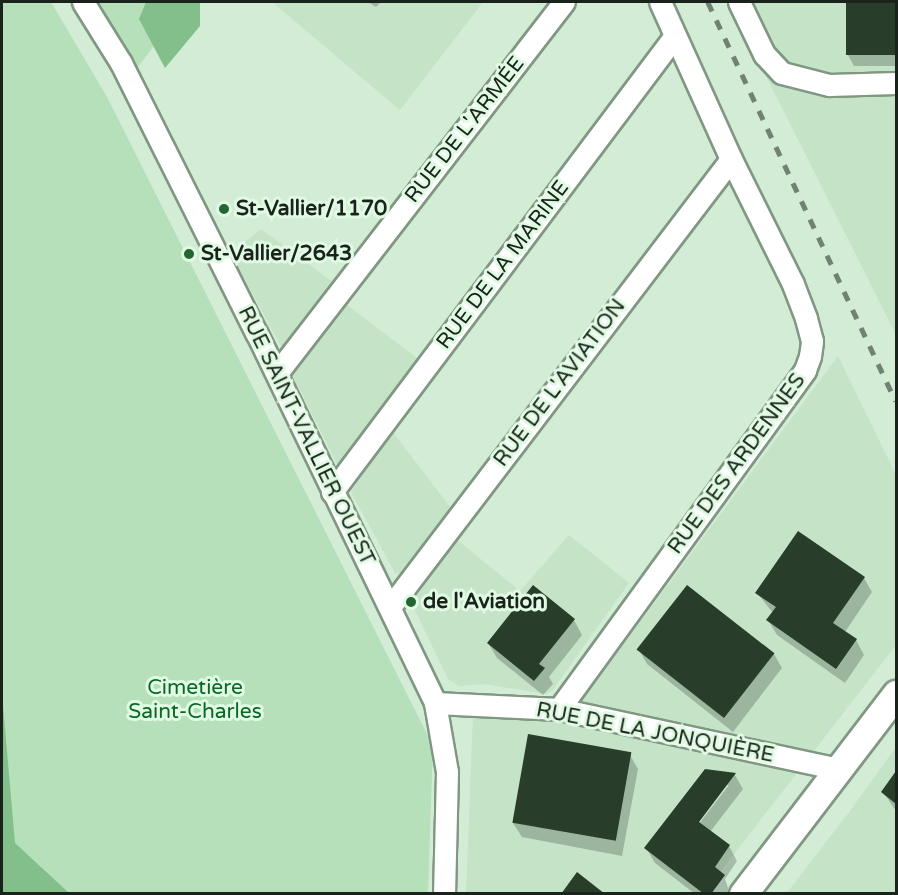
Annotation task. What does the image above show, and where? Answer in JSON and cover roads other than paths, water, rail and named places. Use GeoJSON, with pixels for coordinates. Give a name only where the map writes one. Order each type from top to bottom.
{"type":"FeatureCollection","features":[{"type":"Feature","properties":{"kind":"main road"},"geometry":{"type":"LineString","coordinates":[[743,894],[897,694]]}},
{"type":"Feature","properties":{"kind":"street","name":"RUE SAINT-VALLIER OUEST"},"geometry":{"type":"LineString","coordinates":[[83,2],[121,63],[277,373],[435,703],[447,772],[444,894]]}},
{"type":"Feature","properties":{"kind":"street","name":"RUE DE L'ARMÉE"},"geometry":{"type":"LineString","coordinates":[[277,373],[564,2]]}},
{"type":"Feature","properties":{"kind":"street","name":"RUE DES ARDENNES"},"geometry":{"type":"LineString","coordinates":[[559,709],[805,370],[810,356],[812,341],[806,318],[730,159],[660,2]]}},
{"type":"Feature","properties":{"kind":"street"},"geometry":{"type":"LineString","coordinates":[[739,2],[765,54],[782,73],[829,86],[897,83]]}},
{"type":"Feature","properties":{"kind":"street","name":"RUE DE LA MARINE"},"geometry":{"type":"LineString","coordinates":[[332,492],[674,37]]}},
{"type":"Feature","properties":{"kind":"street","name":"RUE DE L'AVIATION"},"geometry":{"type":"LineString","coordinates":[[390,607],[730,159]]}},
{"type":"Feature","properties":{"kind":"street","name":"RUE DE LA JONQUIÈRE"},"geometry":{"type":"LineString","coordinates":[[435,703],[559,709],[839,769]]}},
{"type":"Feature","properties":{"kind":"railway"},"geometry":{"type":"LineString","coordinates":[[708,2],[896,401]]}},
{"type":"Feature","properties":{"kind":"place","name":"St-Vallier/1170"},"geometry":{"type":"Point","coordinates":[224,209]}},
{"type":"Feature","properties":{"kind":"place","name":"St-Vallier/2643"},"geometry":{"type":"Point","coordinates":[189,254]}},
{"type":"Feature","properties":{"kind":"place","name":"de l'Aviation"},"geometry":{"type":"Point","coordinates":[411,602]}},
{"type":"Feature","properties":{"kind":"park label","name":"Cimetière Saint-Charles"},"geometry":{"type":"Point","coordinates":[195,700]}}]}
